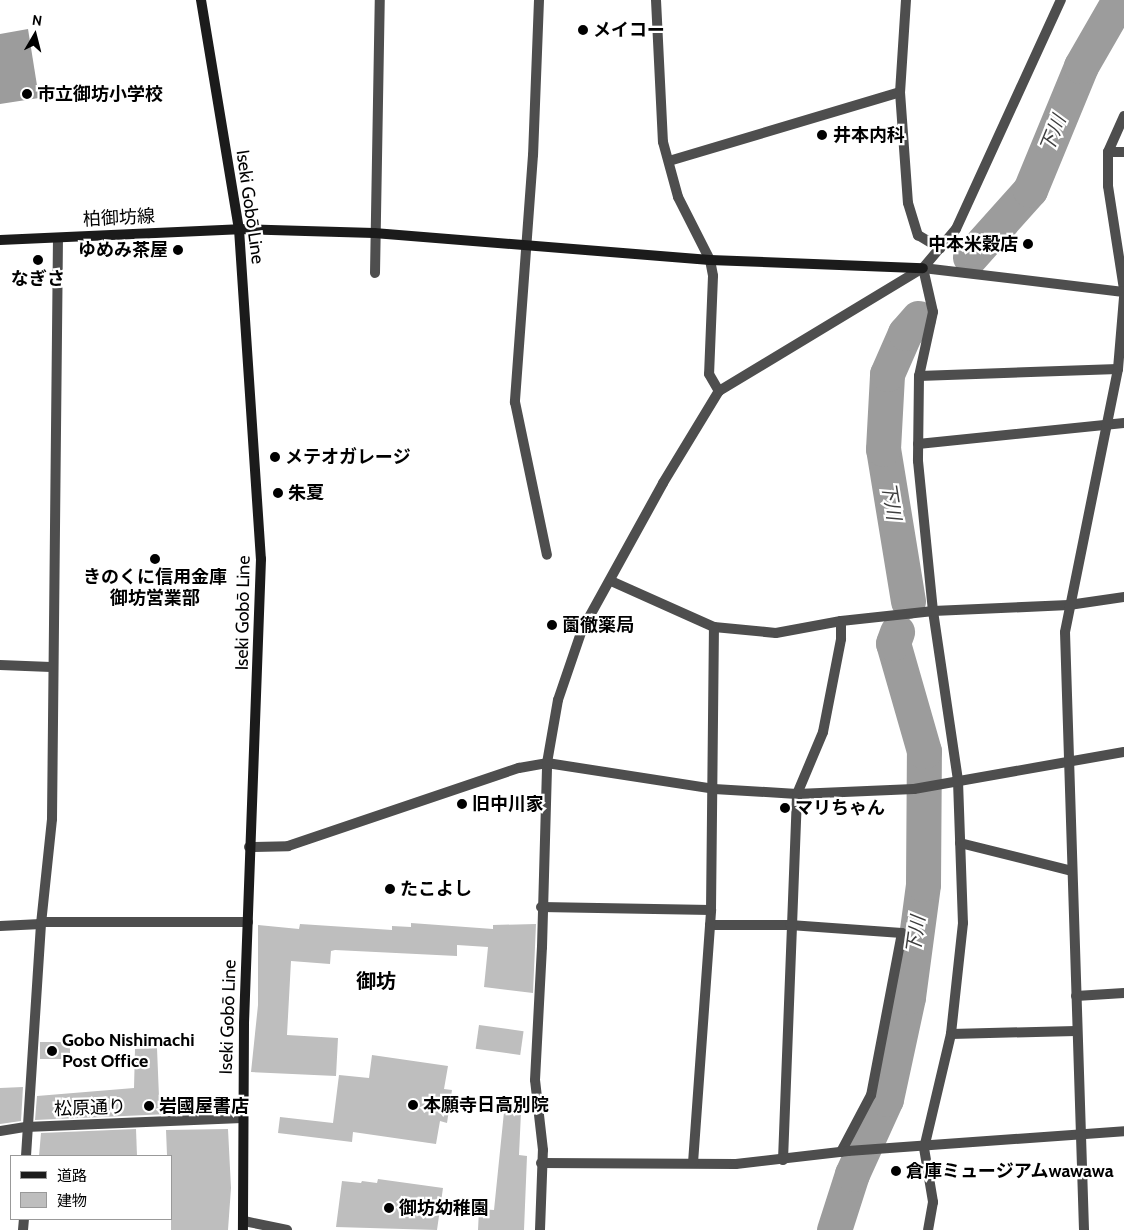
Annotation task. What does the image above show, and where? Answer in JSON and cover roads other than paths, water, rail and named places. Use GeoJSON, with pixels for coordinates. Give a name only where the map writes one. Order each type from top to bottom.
{"type":"FeatureCollection","features":[{"type":"Feature","properties":{"kind":"main road","name":"Iseki Gobō Line"},"geometry":{"type":"LineString","coordinates":[[201,0],[239,229],[261,559],[260,655],[249,847],[242,1118],[243,1226]]}},
{"type":"Feature","properties":{"kind":"main road","name":"柏御坊線"},"geometry":{"type":"LineString","coordinates":[[0,240],[239,229],[374,233],[710,260],[923,268]]}},
{"type":"Feature","properties":{"kind":"street"},"geometry":{"type":"LineString","coordinates":[[375,273],[374,233],[380,0]]}},
{"type":"Feature","properties":{"kind":"street"},"geometry":{"type":"LineString","coordinates":[[539,0],[534,155],[525,244],[515,402],[547,555]]}},
{"type":"Feature","properties":{"kind":"street"},"geometry":{"type":"LineString","coordinates":[[656,0],[663,142],[678,197],[710,260],[713,276],[708,374],[720,391]]}},
{"type":"Feature","properties":{"kind":"street"},"geometry":{"type":"LineString","coordinates":[[906,0],[900,92],[908,203],[918,235],[940,248]]}},
{"type":"Feature","properties":{"kind":"street"},"geometry":{"type":"LineString","coordinates":[[540,1230],[541,1163],[543,1150],[535,1080],[542,947],[541,907],[547,763],[558,700],[582,630],[611,581],[663,483],[720,391],[923,268],[956,229],[995,150],[1061,0]]}},
{"type":"Feature","properties":{"kind":"street"},"geometry":{"type":"LineString","coordinates":[[669,161],[900,92]]}},
{"type":"Feature","properties":{"kind":"street"},"geometry":{"type":"LineString","coordinates":[[923,268],[1124,291],[1108,186],[1108,152],[1124,116]]}},
{"type":"Feature","properties":{"kind":"street"},"geometry":{"type":"LineString","coordinates":[[1108,152],[1124,152]]}},
{"type":"Feature","properties":{"kind":"street"},"geometry":{"type":"LineString","coordinates":[[26,1155],[26,1127],[41,923],[52,819],[51,667],[58,238]]}},
{"type":"Feature","properties":{"kind":"street"},"geometry":{"type":"LineString","coordinates":[[923,268],[933,312],[918,376],[918,444],[933,611],[958,781],[963,923],[951,1034],[924,1148],[933,1202],[928,1230]]}},
{"type":"Feature","properties":{"kind":"street"},"geometry":{"type":"LineString","coordinates":[[1084,1230],[1076,1032],[1065,632],[1118,369],[1124,297]]}},
{"type":"Feature","properties":{"kind":"street"},"geometry":{"type":"LineString","coordinates":[[918,376],[1118,369]]}},
{"type":"Feature","properties":{"kind":"street"},"geometry":{"type":"LineString","coordinates":[[918,444],[1124,423]]}},
{"type":"Feature","properties":{"kind":"street"},"geometry":{"type":"LineString","coordinates":[[611,581],[714,626],[776,633],[841,621],[933,611],[1069,605],[1124,597]]}},
{"type":"Feature","properties":{"kind":"street"},"geometry":{"type":"LineString","coordinates":[[783,1160],[790,925],[797,794],[823,732],[841,639],[841,621]]}},
{"type":"Feature","properties":{"kind":"street"},"geometry":{"type":"LineString","coordinates":[[693,1163],[711,910],[714,789],[714,626]]}},
{"type":"Feature","properties":{"kind":"street"},"geometry":{"type":"LineString","coordinates":[[0,665],[51,667]]}},
{"type":"Feature","properties":{"kind":"street"},"geometry":{"type":"LineString","coordinates":[[249,847],[288,846],[519,768],[547,763],[714,789],[797,794],[914,789],[1124,752]]}},
{"type":"Feature","properties":{"kind":"street"},"geometry":{"type":"LineString","coordinates":[[960,843],[1072,871]]}},
{"type":"Feature","properties":{"kind":"street"},"geometry":{"type":"LineString","coordinates":[[541,907],[711,910]]}},
{"type":"Feature","properties":{"kind":"street"},"geometry":{"type":"LineString","coordinates":[[0,926],[41,923],[248,922]]}},
{"type":"Feature","properties":{"kind":"street"},"geometry":{"type":"LineString","coordinates":[[710,925],[790,925],[902,934],[871,1095],[845,1152]]}},
{"type":"Feature","properties":{"kind":"street"},"geometry":{"type":"LineString","coordinates":[[1076,996],[1124,993]]}},
{"type":"Feature","properties":{"kind":"street"},"geometry":{"type":"LineString","coordinates":[[951,1034],[1076,1032]]}},
{"type":"Feature","properties":{"kind":"street","name":"松原通り"},"geometry":{"type":"LineString","coordinates":[[0,1131],[26,1127],[242,1118]]}},
{"type":"Feature","properties":{"kind":"street"},"geometry":{"type":"LineString","coordinates":[[541,1163],[693,1163],[783,1160],[845,1152],[924,1148],[1124,1131]]}},
{"type":"Feature","properties":{"kind":"street"},"geometry":{"type":"LineString","coordinates":[[243,1226],[287,1230]]}},
{"type":"Feature","properties":{"kind":"waterway","name":"下川"},"geometry":{"type":"LineString","coordinates":[[970,257],[1030,190],[1081,66],[1119,0]]}},
{"type":"Feature","properties":{"kind":"waterway","name":"下川"},"geometry":{"type":"LineString","coordinates":[[908,601],[883,449],[887,374],[905,333],[918,318]]}},
{"type":"Feature","properties":{"kind":"waterway","name":"下川"},"geometry":{"type":"LineString","coordinates":[[834,1230],[852,1174],[886,1099],[908,997],[923,884],[924,751],[893,643],[897,632]]}},
{"type":"Feature","properties":{"kind":"place","name":"メイコー"},"geometry":{"type":"Point","coordinates":[583,30]}},
{"type":"Feature","properties":{"kind":"place","name":"市立御坊小学校"},"geometry":{"type":"Point","coordinates":[27,94]}},
{"type":"Feature","properties":{"kind":"place","name":"井本内科"},"geometry":{"type":"Point","coordinates":[822,135]}},
{"type":"Feature","properties":{"kind":"place","name":"中本米穀店"},"geometry":{"type":"Point","coordinates":[1028,244]}},
{"type":"Feature","properties":{"kind":"place","name":"ゆめみ茶屋"},"geometry":{"type":"Point","coordinates":[178,250]}},
{"type":"Feature","properties":{"kind":"place","name":"なぎさ"},"geometry":{"type":"Point","coordinates":[38,260]}},
{"type":"Feature","properties":{"kind":"place","name":"メテオガレージ"},"geometry":{"type":"Point","coordinates":[275,457]}},
{"type":"Feature","properties":{"kind":"place","name":"朱夏"},"geometry":{"type":"Point","coordinates":[278,493]}},
{"type":"Feature","properties":{"kind":"place","name":"きのくに信用金庫 御坊営業部"},"geometry":{"type":"Point","coordinates":[155,559]}},
{"type":"Feature","properties":{"kind":"place","name":"薗徹薬局"},"geometry":{"type":"Point","coordinates":[552,625]}},
{"type":"Feature","properties":{"kind":"place","name":"旧中川家"},"geometry":{"type":"Point","coordinates":[462,804]}},
{"type":"Feature","properties":{"kind":"place","name":"マリちゃん"},"geometry":{"type":"Point","coordinates":[785,808]}},
{"type":"Feature","properties":{"kind":"place","name":"たこよし"},"geometry":{"type":"Point","coordinates":[390,889]}},
{"type":"Feature","properties":{"kind":"place","name":"Gobo Nishimachi Post Office"},"geometry":{"type":"Point","coordinates":[52,1051]}},
{"type":"Feature","properties":{"kind":"place","name":"本願寺日高別院"},"geometry":{"type":"Point","coordinates":[413,1105]}},
{"type":"Feature","properties":{"kind":"place","name":"岩國屋書店"},"geometry":{"type":"Point","coordinates":[149,1106]}},
{"type":"Feature","properties":{"kind":"place","name":"倉庫ミュージアムwawawa"},"geometry":{"type":"Point","coordinates":[896,1171]}},
{"type":"Feature","properties":{"kind":"place","name":"御坊幼稚園"},"geometry":{"type":"Point","coordinates":[389,1208]}},
{"type":"Feature","properties":{"kind":"district","name":"御坊"},"geometry":{"type":"Point","coordinates":[376,981]}}]}
